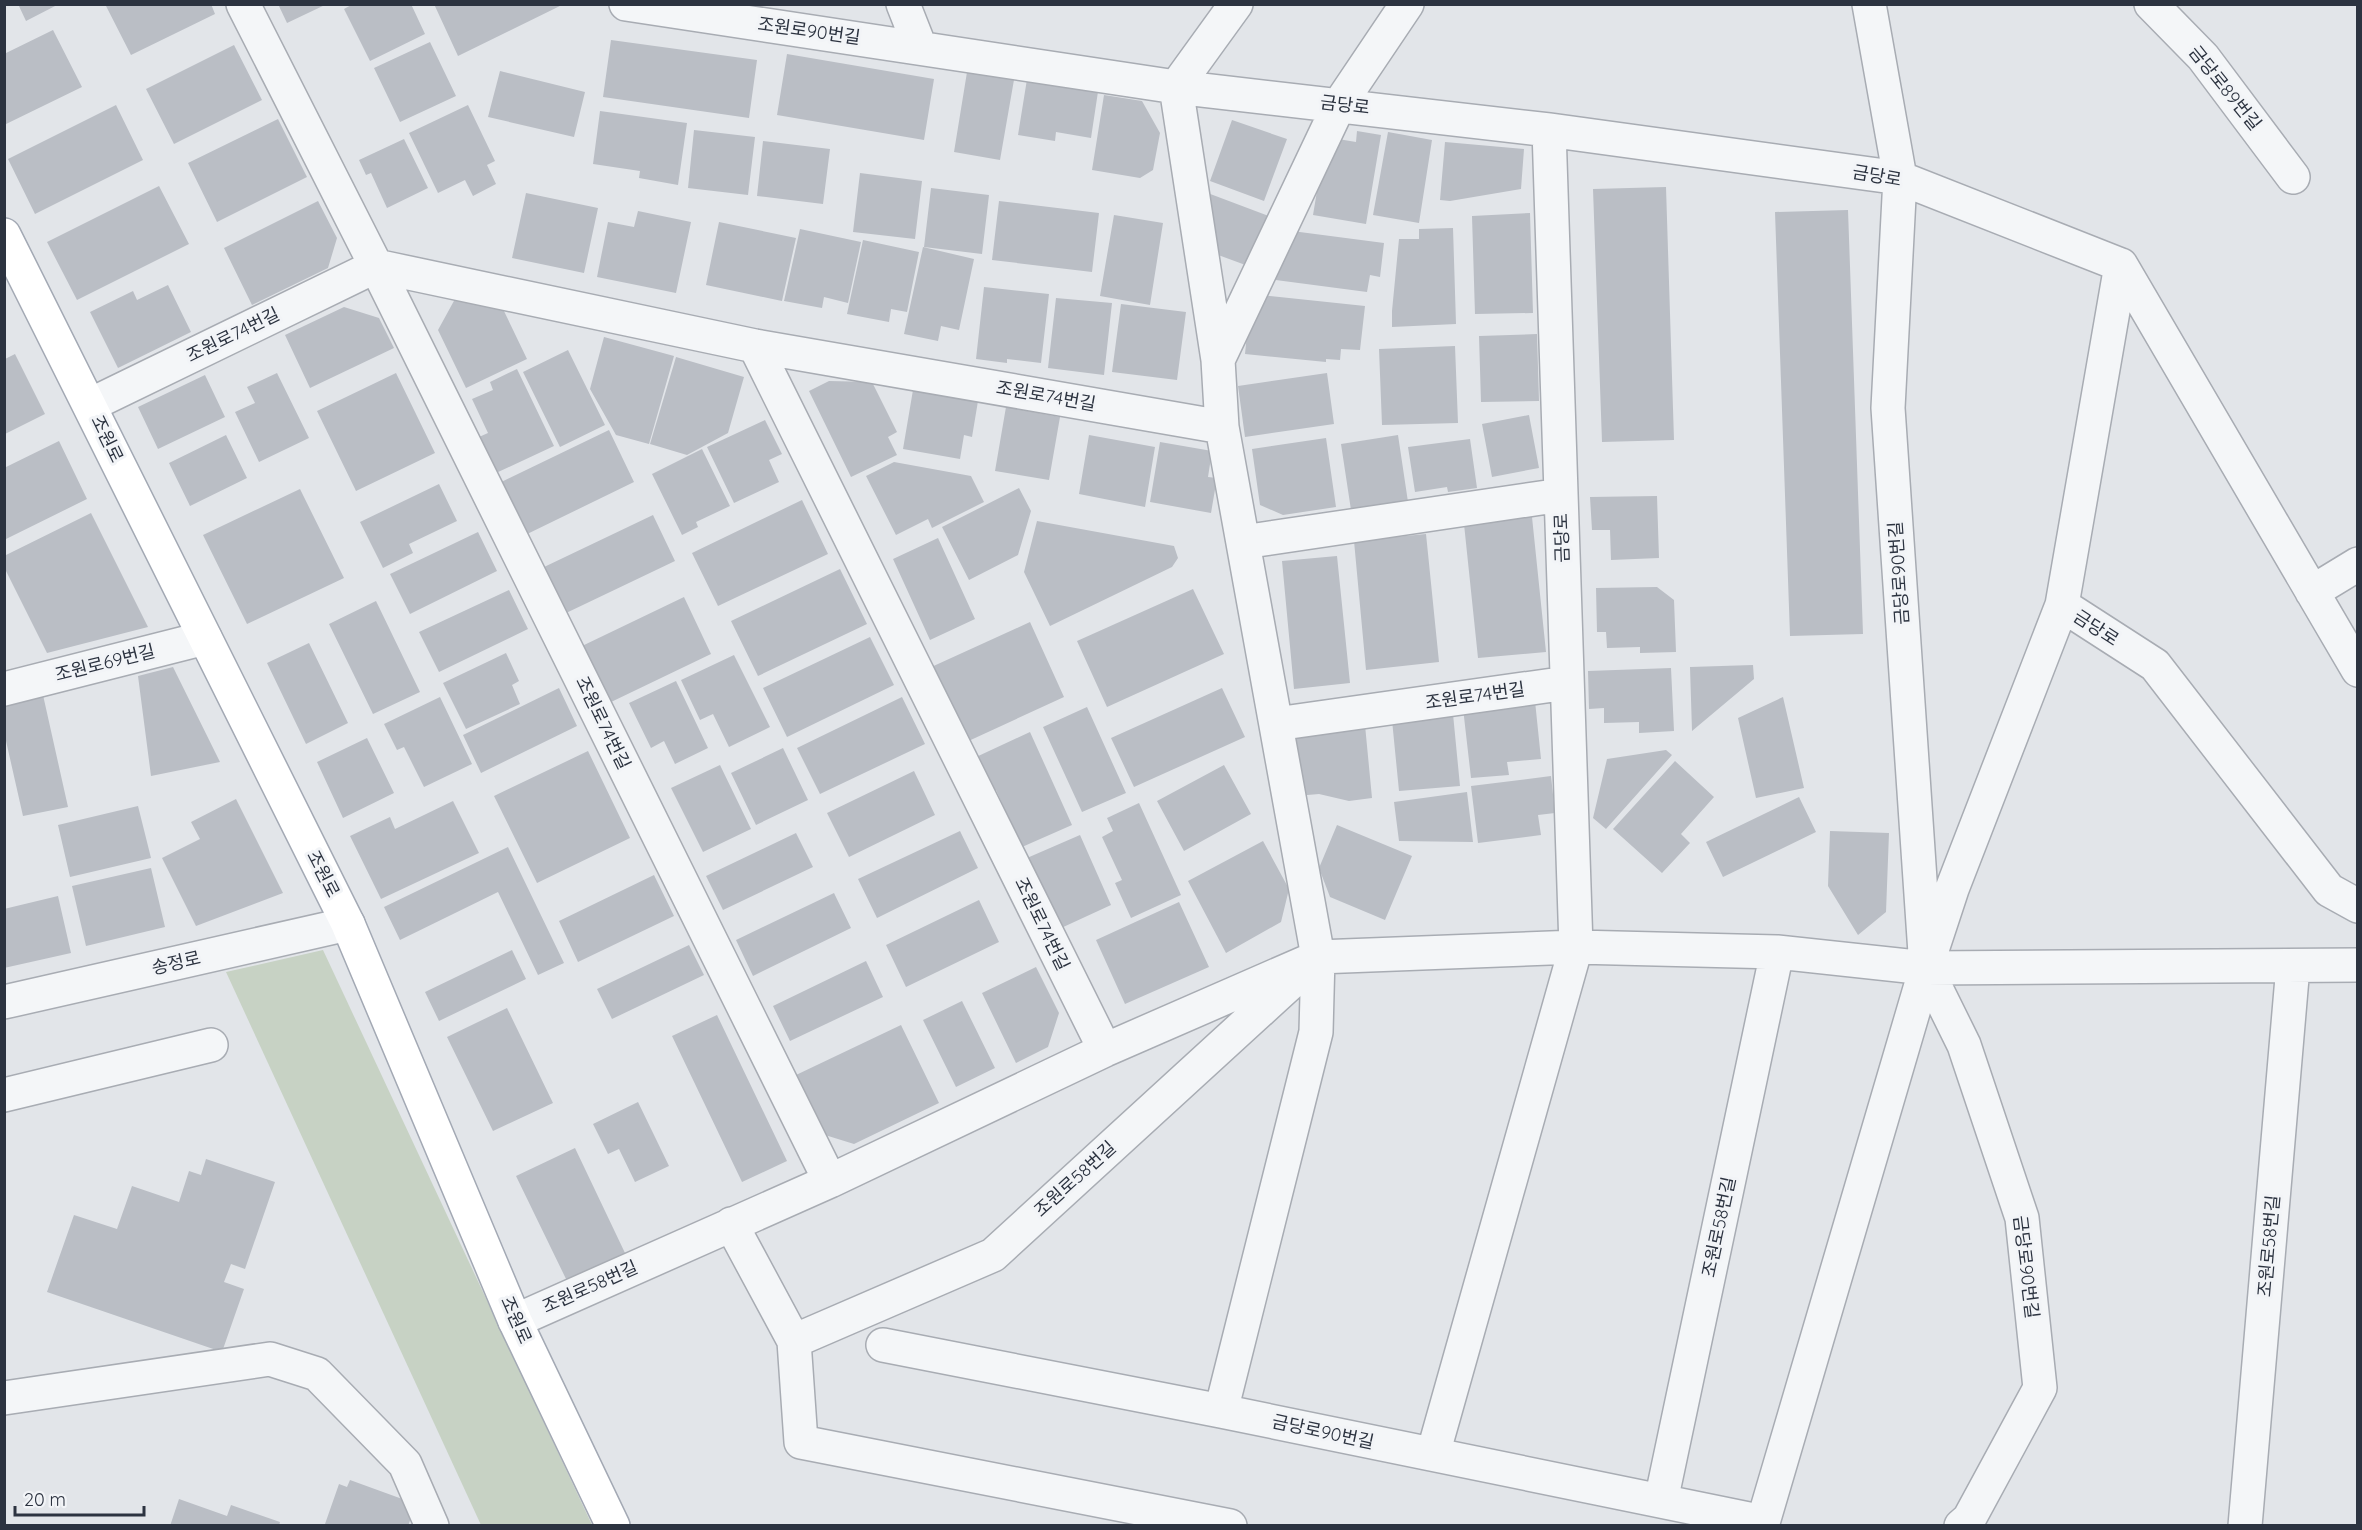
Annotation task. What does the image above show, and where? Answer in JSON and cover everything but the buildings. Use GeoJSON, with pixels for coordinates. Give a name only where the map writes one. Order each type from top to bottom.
{"type":"FeatureCollection","features":[{"type":"Feature","properties":{"kind":"main road","name":"조원로"},"geometry":{"type":"LineString","coordinates":[[4,235],[348,924],[515,1321],[613,1526]]}},
{"type":"Feature","properties":{"kind":"street","name":"조원로74번길"},"geometry":{"type":"LineString","coordinates":[[243,4],[376,266],[830,1181]]}},
{"type":"Feature","properties":{"kind":"street","name":"조원로90번길"},"geometry":{"type":"LineString","coordinates":[[626,4],[920,47]]}},
{"type":"Feature","properties":{"kind":"street"},"geometry":{"type":"LineString","coordinates":[[903,4],[920,47]]}},
{"type":"Feature","properties":{"kind":"street"},"geometry":{"type":"LineString","coordinates":[[1221,1411],[1316,1032],[1318,957],[1222,427],[1218,360],[1176,87],[1236,4]]}},
{"type":"Feature","properties":{"kind":"street"},"geometry":{"type":"LineString","coordinates":[[1218,360],[1339,105],[1407,4]]}},
{"type":"Feature","properties":{"kind":"street"},"geometry":{"type":"LineString","coordinates":[[1869,4],[1900,178]]}},
{"type":"Feature","properties":{"kind":"street","name":"금당로89번길"},"geometry":{"type":"LineString","coordinates":[[2151,4],[2203,57],[2293,177]]}},
{"type":"Feature","properties":{"kind":"street","name":"금당로"},"geometry":{"type":"LineString","coordinates":[[920,47],[1176,87],[1549,130],[1900,178],[2121,265],[2062,605],[2155,665],[2329,890],[2358,906]]}},
{"type":"Feature","properties":{"kind":"street","name":"금당로"},"geometry":{"type":"LineString","coordinates":[[1549,130],[1576,947]]}},
{"type":"Feature","properties":{"kind":"street","name":"금당로90번길"},"geometry":{"type":"LineString","coordinates":[[1900,178],[1888,408],[1926,968],[1964,1045],[2022,1218],[2040,1388],[1969,1519],[1961,1526]]}},
{"type":"Feature","properties":{"kind":"street"},"geometry":{"type":"LineString","coordinates":[[2121,265],[2358,670]]}},
{"type":"Feature","properties":{"kind":"street","name":"조원로74번길"},"geometry":{"type":"LineString","coordinates":[[90,405],[376,266],[755,346],[1222,427]]}},
{"type":"Feature","properties":{"kind":"street","name":"조원로74번길"},"geometry":{"type":"LineString","coordinates":[[755,346],[1105,1050]]}},
{"type":"Feature","properties":{"kind":"street"},"geometry":{"type":"LineString","coordinates":[[1243,542],[1561,495]]}},
{"type":"Feature","properties":{"kind":"street"},"geometry":{"type":"LineString","coordinates":[[2312,592],[2358,564]]}},
{"type":"Feature","properties":{"kind":"street","name":"금당로90번길"},"geometry":{"type":"LineString","coordinates":[[883,1345],[1433,1454],[1763,1524],[1926,968],[1952,889],[2062,605]]}},
{"type":"Feature","properties":{"kind":"street","name":"조원로69번길"},"geometry":{"type":"LineString","coordinates":[[4,689],[205,638]]}},
{"type":"Feature","properties":{"kind":"street","name":"조원로74번길"},"geometry":{"type":"LineString","coordinates":[[1276,724],[1567,683]]}},
{"type":"Feature","properties":{"kind":"street","name":"송정로"},"geometry":{"type":"LineString","coordinates":[[4,1002],[348,924]]}},
{"type":"Feature","properties":{"kind":"street"},"geometry":{"type":"LineString","coordinates":[[1433,1454],[1576,947]]}},
{"type":"Feature","properties":{"kind":"street","name":"조원로58번길"},"geometry":{"type":"LineString","coordinates":[[515,1321],[830,1181],[1105,1050],[1318,957],[1576,947],[1777,952],[1926,968],[2358,965]]}},
{"type":"Feature","properties":{"kind":"street","name":"조원로58번길"},"geometry":{"type":"LineString","coordinates":[[1661,1501],[1777,952]]}},
{"type":"Feature","properties":{"kind":"street","name":"조원로58번길"},"geometry":{"type":"LineString","coordinates":[[794,1341],[993,1255],[1318,957]]}},
{"type":"Feature","properties":{"kind":"street","name":"조원로58번길"},"geometry":{"type":"LineString","coordinates":[[2245,1526],[2293,966]]}},
{"type":"Feature","properties":{"kind":"street"},"geometry":{"type":"LineString","coordinates":[[4,1095],[212,1045]]}},
{"type":"Feature","properties":{"kind":"street"},"geometry":{"type":"LineString","coordinates":[[731,1224],[794,1341],[801,1442],[1230,1526]]}},
{"type":"Feature","properties":{"kind":"street"},"geometry":{"type":"LineString","coordinates":[[4,1398],[270,1359],[316,1374],[405,1464],[432,1526]]}},
{"type":"Feature","properties":{"kind":"green space"},"geometry":{"type":"Polygon","coordinates":[[[323,950],[592,1525],[481,1525],[226,972],[323,950]]]}}]}
